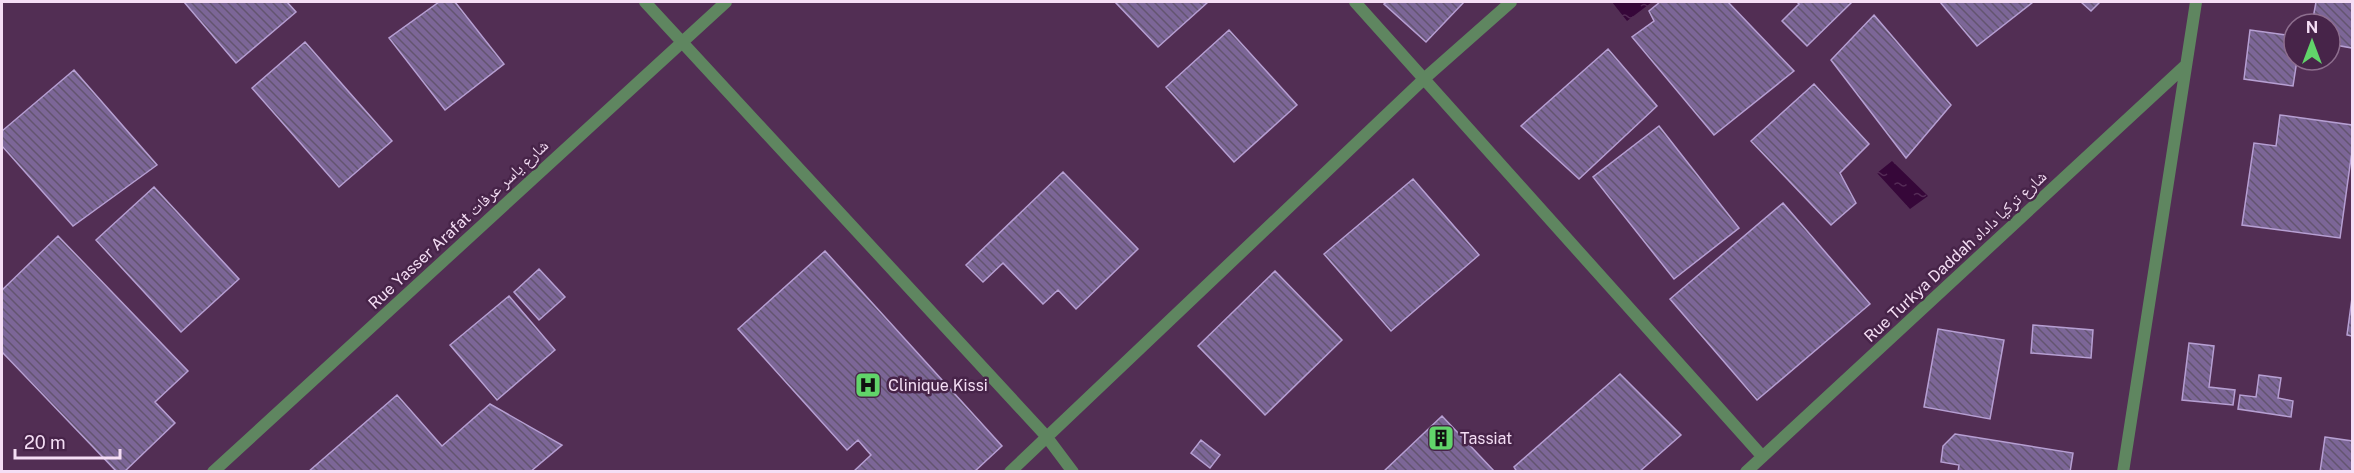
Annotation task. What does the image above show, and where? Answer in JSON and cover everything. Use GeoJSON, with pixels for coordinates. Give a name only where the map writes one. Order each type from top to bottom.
{"type":"FeatureCollection","features":[{"type":"Feature","properties":{"kind":"street"},"geometry":{"type":"LineString","coordinates":[[645,2],[1046,436],[1073,471]]}},
{"type":"Feature","properties":{"kind":"street","name":"Rue Yasser Arafat شارع ياسر عرفات"},"geometry":{"type":"LineString","coordinates":[[214,471],[726,2]]}},
{"type":"Feature","properties":{"kind":"street"},"geometry":{"type":"LineString","coordinates":[[1355,2],[1762,456]]}},
{"type":"Feature","properties":{"kind":"street"},"geometry":{"type":"LineString","coordinates":[[1010,471],[1425,78],[1511,2]]}},
{"type":"Feature","properties":{"kind":"street"},"geometry":{"type":"LineString","coordinates":[[2123,471],[2196,2]]}},
{"type":"Feature","properties":{"kind":"street","name":"Rue Turkya Daddah شارع تركيا داداه"},"geometry":{"type":"LineString","coordinates":[[1746,471],[2186,65]]}},
{"type":"Feature","properties":{"kind":"water"},"geometry":{"type":"Polygon","coordinates":[[[1612,2],[1652,2],[1627,21],[1612,2]]]}},
{"type":"Feature","properties":{"kind":"water"},"geometry":{"type":"Polygon","coordinates":[[[1892,161],[1928,196],[1910,209],[1877,173],[1892,161]]]}},
{"type":"Feature","properties":{"kind":"building"},"geometry":{"type":"Polygon","coordinates":[[[184,2],[287,2],[296,12],[236,63],[184,2]]]}},
{"type":"Feature","properties":{"kind":"building"},"geometry":{"type":"Polygon","coordinates":[[[439,2],[455,2],[504,64],[445,110],[389,38],[439,2]]]}},
{"type":"Feature","properties":{"kind":"building"},"geometry":{"type":"Polygon","coordinates":[[[1115,2],[1208,2],[1158,47],[1115,2]]]}},
{"type":"Feature","properties":{"kind":"building"},"geometry":{"type":"Polygon","coordinates":[[[1387,2],[1464,2],[1426,42],[1384,4],[1387,2]]]}},
{"type":"Feature","properties":{"kind":"building"},"geometry":{"type":"Polygon","coordinates":[[[1660,2],[1728,2],[1794,71],[1714,135],[1632,37],[1654,21],[1649,11],[1660,2]]]}},
{"type":"Feature","properties":{"kind":"building"},"geometry":{"type":"Polygon","coordinates":[[[1797,2],[1852,2],[1807,46],[1782,21],[1799,4],[1797,2]]]}},
{"type":"Feature","properties":{"kind":"building"},"geometry":{"type":"Polygon","coordinates":[[[1940,2],[2033,2],[1977,46],[1940,2]]]}},
{"type":"Feature","properties":{"kind":"building"},"geometry":{"type":"Polygon","coordinates":[[[2081,2],[2100,2],[2091,11],[2081,2]]]}},
{"type":"Feature","properties":{"kind":"building"},"geometry":{"type":"Polygon","coordinates":[[[2316,2],[2352,2],[2352,48],[2342,46],[2342,12],[2314,12],[2316,2]]]}},
{"type":"Feature","properties":{"kind":"building"},"geometry":{"type":"Polygon","coordinates":[[[1874,15],[1951,105],[1906,158],[1831,60],[1874,15]]]}},
{"type":"Feature","properties":{"kind":"building"},"geometry":{"type":"Polygon","coordinates":[[[1229,30],[1297,105],[1234,162],[1166,87],[1229,30]]]}},
{"type":"Feature","properties":{"kind":"building"},"geometry":{"type":"Polygon","coordinates":[[[2250,30],[2282,34],[2282,72],[2295,72],[2293,86],[2244,79],[2250,30]]]}},
{"type":"Feature","properties":{"kind":"building"},"geometry":{"type":"Polygon","coordinates":[[[305,42],[392,141],[339,187],[252,88],[305,42]]]}},
{"type":"Feature","properties":{"kind":"building"},"geometry":{"type":"Polygon","coordinates":[[[1608,49],[1657,106],[1579,179],[1521,126],[1608,49]]]}},
{"type":"Feature","properties":{"kind":"building"},"geometry":{"type":"Polygon","coordinates":[[[74,70],[157,165],[73,226],[2,146],[2,131],[74,70]]]}},
{"type":"Feature","properties":{"kind":"building"},"geometry":{"type":"Polygon","coordinates":[[[1814,84],[1869,144],[1840,173],[1856,203],[1831,225],[1751,141],[1814,84]]]}},
{"type":"Feature","properties":{"kind":"building"},"geometry":{"type":"Polygon","coordinates":[[[2280,115],[2352,125],[2352,151],[2340,238],[2242,225],[2254,143],[2276,146],[2280,115]]]}},
{"type":"Feature","properties":{"kind":"building"},"geometry":{"type":"Polygon","coordinates":[[[1659,126],[1739,228],[1674,279],[1593,177],[1659,126]]]}},
{"type":"Feature","properties":{"kind":"building"},"geometry":{"type":"Polygon","coordinates":[[[1063,172],[1138,249],[1076,309],[1058,290],[1043,304],[1003,263],[983,282],[966,265],[1063,172]]]}},
{"type":"Feature","properties":{"kind":"building"},"geometry":{"type":"Polygon","coordinates":[[[1413,179],[1479,255],[1391,331],[1324,254],[1413,179]]]}},
{"type":"Feature","properties":{"kind":"building"},"geometry":{"type":"Polygon","coordinates":[[[154,187],[239,279],[181,332],[96,240],[154,187]]]}},
{"type":"Feature","properties":{"kind":"building"},"geometry":{"type":"Polygon","coordinates":[[[1783,203],[1870,304],[1757,400],[1670,299],[1783,203]]]}},
{"type":"Feature","properties":{"kind":"building"},"geometry":{"type":"Polygon","coordinates":[[[58,236],[188,371],[155,402],[175,423],[124,472],[117,472],[2,352],[2,290],[58,236]]]}},
{"type":"Feature","properties":{"kind":"building","name":"Clinique Kissi"},"geometry":{"type":"Polygon","coordinates":[[[825,251],[1002,446],[974,472],[853,472],[871,455],[858,440],[847,450],[738,329],[825,251]]]}},
{"type":"Feature","properties":{"kind":"building"},"geometry":{"type":"Polygon","coordinates":[[[539,269],[565,297],[539,320],[514,292],[539,269]]]}},
{"type":"Feature","properties":{"kind":"building"},"geometry":{"type":"Polygon","coordinates":[[[1275,271],[1342,340],[1265,415],[1198,346],[1275,271]]]}},
{"type":"Feature","properties":{"kind":"building"},"geometry":{"type":"Polygon","coordinates":[[[509,296],[555,350],[497,400],[450,345],[509,296]]]}},
{"type":"Feature","properties":{"kind":"building"},"geometry":{"type":"Polygon","coordinates":[[[2352,298],[2352,336],[2347,335],[2352,298]]]}},
{"type":"Feature","properties":{"kind":"building"},"geometry":{"type":"Polygon","coordinates":[[[2033,325],[2093,330],[2091,358],[2031,353],[2033,325]]]}},
{"type":"Feature","properties":{"kind":"building"},"geometry":{"type":"Polygon","coordinates":[[[1938,329],[2004,340],[1990,419],[1924,407],[1938,329]]]}},
{"type":"Feature","properties":{"kind":"building"},"geometry":{"type":"Polygon","coordinates":[[[2189,343],[2214,346],[2209,387],[2235,390],[2233,405],[2182,400],[2189,343]]]}},
{"type":"Feature","properties":{"kind":"building"},"geometry":{"type":"Polygon","coordinates":[[[1620,374],[1681,435],[1639,472],[1517,472],[1514,467],[1620,374]]]}},
{"type":"Feature","properties":{"kind":"building"},"geometry":{"type":"Polygon","coordinates":[[[2259,375],[2281,378],[2278,398],[2293,401],[2291,417],[2238,409],[2240,395],[2256,397],[2259,375]]]}},
{"type":"Feature","properties":{"kind":"building"},"geometry":{"type":"Polygon","coordinates":[[[397,395],[442,446],[490,404],[562,445],[530,472],[308,472],[397,395]]]}},
{"type":"Feature","properties":{"kind":"building","name":"Tassiat"},"geometry":{"type":"Polygon","coordinates":[[[1442,416],[1495,472],[1383,472],[1442,416]]]}},
{"type":"Feature","properties":{"kind":"building"},"geometry":{"type":"Polygon","coordinates":[[[1955,434],[2073,453],[2070,472],[1958,472],[1959,465],[1941,462],[1943,446],[1955,434]]]}},
{"type":"Feature","properties":{"kind":"building"},"geometry":{"type":"Polygon","coordinates":[[[2325,437],[2352,441],[2352,472],[2320,472],[2325,437]]]}},
{"type":"Feature","properties":{"kind":"building"},"geometry":{"type":"Polygon","coordinates":[[[1201,440],[1220,455],[1210,468],[1191,453],[1201,440]]]}},
{"type":"Feature","properties":{"kind":"place","name":"Clinique Kissi"},"geometry":{"type":"Point","coordinates":[868,385]}},
{"type":"Feature","properties":{"kind":"place","name":"Tassiat"},"geometry":{"type":"Point","coordinates":[1441,438]}}]}
